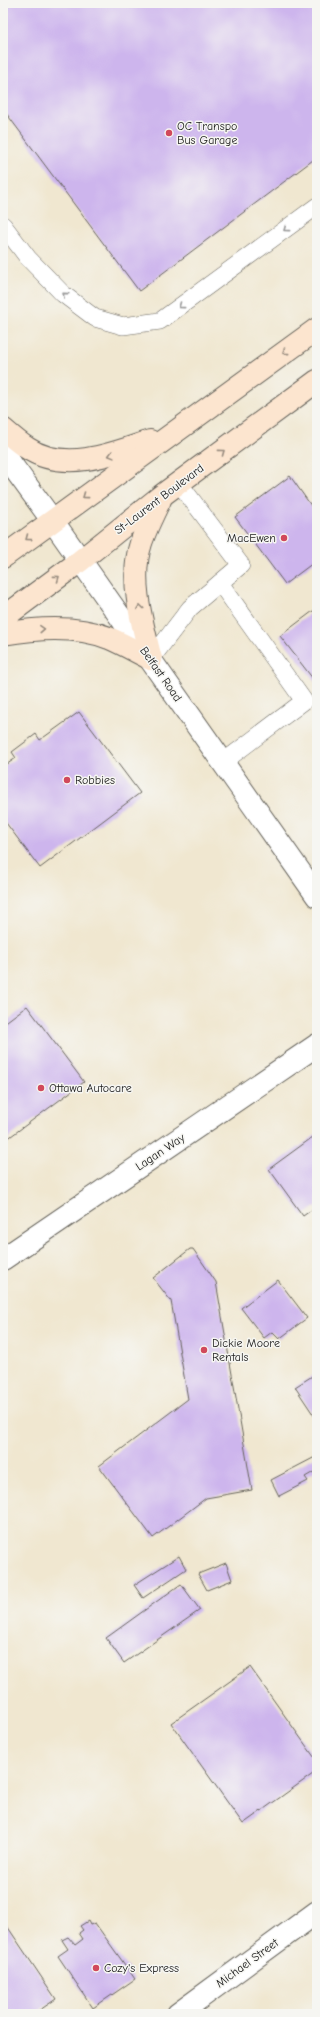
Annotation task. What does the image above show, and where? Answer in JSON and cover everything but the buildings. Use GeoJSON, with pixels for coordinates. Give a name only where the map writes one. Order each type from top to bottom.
{"type":"FeatureCollection","features":[{"type":"Feature","properties":{"kind":"main road"},"geometry":{"type":"LineString","coordinates":[[3,557],[317,329]]}},
{"type":"Feature","properties":{"kind":"main road","name":"St-Laurent Boulevard"},"geometry":{"type":"LineString","coordinates":[[3,618],[80,561],[161,496],[317,381]]}},
{"type":"Feature","properties":{"kind":"main road"},"geometry":{"type":"LineString","coordinates":[[3,429],[28,449],[48,457],[62,460],[109,456],[174,433]]}},
{"type":"Feature","properties":{"kind":"main road"},"geometry":{"type":"LineString","coordinates":[[150,659],[143,627],[138,591],[137,564],[141,544],[161,496]]}},
{"type":"Feature","properties":{"kind":"main road"},"geometry":{"type":"LineString","coordinates":[[3,634],[28,630],[50,629],[91,633],[109,638],[150,659]]}},
{"type":"Feature","properties":{"kind":"street","name":"Belfast Road"},"geometry":{"type":"LineString","coordinates":[[3,453],[52,520],[317,896]]}},
{"type":"Feature","properties":{"kind":"street","name":"Lagan Way"},"geometry":{"type":"LineString","coordinates":[[3,1259],[317,1045]]}},
{"type":"Feature","properties":{"kind":"street","name":"Michael Street"},"geometry":{"type":"LineString","coordinates":[[178,2014],[317,1912]]}},
{"type":"Feature","properties":{"kind":"lane"},"geometry":{"type":"LineString","coordinates":[[3,225],[28,258],[63,294],[95,318],[123,326],[160,321],[317,206]]}},
{"type":"Feature","properties":{"kind":"lane"},"geometry":{"type":"LineString","coordinates":[[150,659],[190,608],[241,565],[179,483]]}},
{"type":"Feature","properties":{"kind":"lane"},"geometry":{"type":"LineString","coordinates":[[220,582],[304,701],[222,763]]}},
{"type":"Feature","properties":{"kind":"place","name":"OC Transpo Bus Garage"},"geometry":{"type":"Point","coordinates":[169,133]}},
{"type":"Feature","properties":{"kind":"place","name":"MacEwen"},"geometry":{"type":"Point","coordinates":[284,538]}},
{"type":"Feature","properties":{"kind":"place","name":"Robbies"},"geometry":{"type":"Point","coordinates":[67,780]}},
{"type":"Feature","properties":{"kind":"place","name":"Ottawa Autocare"},"geometry":{"type":"Point","coordinates":[41,1088]}},
{"type":"Feature","properties":{"kind":"place","name":"Dickie Moore Rentals"},"geometry":{"type":"Point","coordinates":[204,1350]}},
{"type":"Feature","properties":{"kind":"place","name":"Cozy's Express"},"geometry":{"type":"Point","coordinates":[96,1968]}}]}
